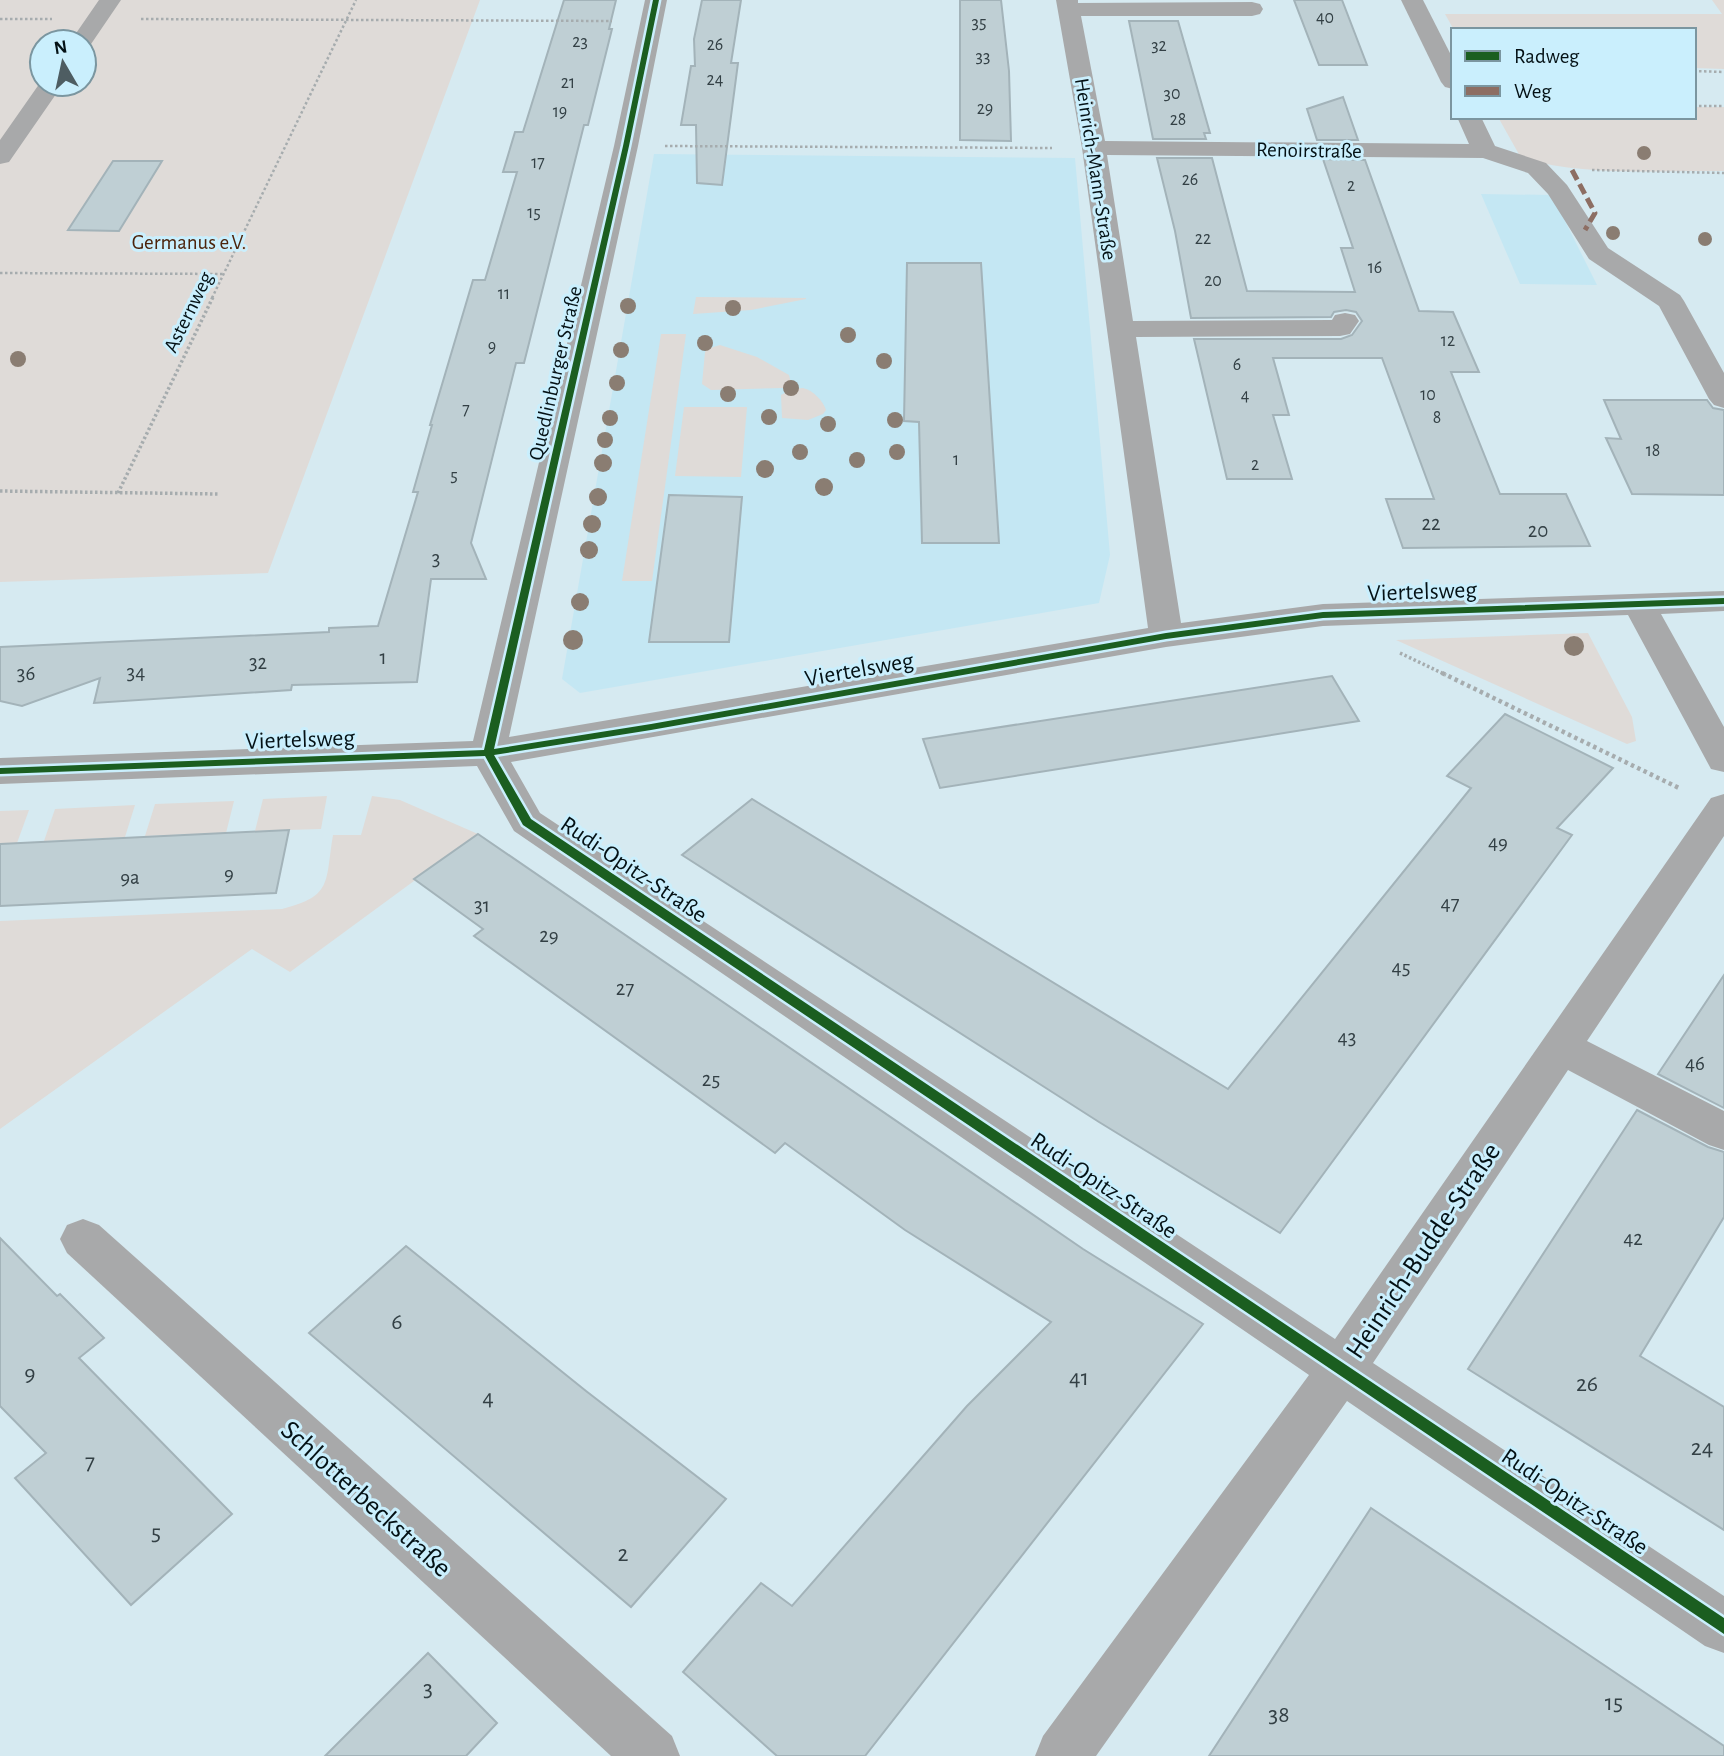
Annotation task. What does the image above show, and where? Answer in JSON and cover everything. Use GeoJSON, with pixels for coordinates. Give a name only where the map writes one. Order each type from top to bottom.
{"type":"FeatureCollection","features":[{"type":"Feature","properties":{"kind":"street"},"geometry":{"type":"LineString","coordinates":[[91,28],[110,0]]}},
{"type":"Feature","properties":{"kind":"street","name":"Quedlinburger Straße"},"geometry":{"type":"LineString","coordinates":[[488,753],[626,146],[656,0]]}},
{"type":"Feature","properties":{"kind":"street"},"geometry":{"type":"LineString","coordinates":[[1412,0],[1451,78]]}},
{"type":"Feature","properties":{"kind":"street","name":"Heinrich-Mann-Straße"},"geometry":{"type":"LineString","coordinates":[[1166,636],[1094,148],[1068,5],[1252,9]]}},
{"type":"Feature","properties":{"kind":"street"},"geometry":{"type":"LineString","coordinates":[[0,157],[41,98]]}},
{"type":"Feature","properties":{"kind":"street"},"geometry":{"type":"LineString","coordinates":[[1470,119],[1485,151]]}},
{"type":"Feature","properties":{"kind":"street","name":"Renoirstraße"},"geometry":{"type":"LineString","coordinates":[[1094,148],[1485,151],[1537,168],[1558,190],[1598,253],[1670,301],[1724,399]]}},
{"type":"Feature","properties":{"kind":"street"},"geometry":{"type":"LineString","coordinates":[[1121,329],[1340,328],[1345,321]]}},
{"type":"Feature","properties":{"kind":"street","name":"Viertelsweg"},"geometry":{"type":"LineString","coordinates":[[0,771],[488,753],[652,727],[1166,636],[1323,615],[1724,601]]}},
{"type":"Feature","properties":{"kind":"street"},"geometry":{"type":"LineString","coordinates":[[1639,604],[1724,760]]}},
{"type":"Feature","properties":{"kind":"street","name":"Rudi-Opitz-Straße"},"geometry":{"type":"LineString","coordinates":[[488,753],[527,822],[1724,1627]]}},
{"type":"Feature","properties":{"kind":"street","name":"Heinrich-Budde-Straße"},"geometry":{"type":"LineString","coordinates":[[1063,1756],[1341,1370],[1723,808]]}},
{"type":"Feature","properties":{"kind":"street"},"geometry":{"type":"LineString","coordinates":[[1561,1047],[1724,1132]]}},
{"type":"Feature","properties":{"kind":"street","name":"Schlotterbeckstraße"},"geometry":{"type":"LineString","coordinates":[[83,1239],[652,1756]]}},
{"type":"Feature","properties":{"kind":"path"},"geometry":{"type":"LineString","coordinates":[[0,19],[589,21]]}},
{"type":"Feature","properties":{"kind":"path"},"geometry":{"type":"LineString","coordinates":[[1696,71],[1724,72]]}},
{"type":"Feature","properties":{"kind":"path"},"geometry":{"type":"LineString","coordinates":[[1696,106],[1724,106]]}},
{"type":"Feature","properties":{"kind":"path"},"geometry":{"type":"LineString","coordinates":[[626,146],[1094,148]]}},
{"type":"Feature","properties":{"kind":"path"},"geometry":{"type":"LineString","coordinates":[[1586,170],[1724,173]]}},
{"type":"Feature","properties":{"kind":"path"},"geometry":{"type":"LineString","coordinates":[[0,273],[224,274]]}},
{"type":"Feature","properties":{"kind":"path"},"geometry":{"type":"LineString","coordinates":[[0,491],[219,494]]}},
{"type":"Feature","properties":{"kind":"path"},"geometry":{"type":"LineString","coordinates":[[1398,652],[1723,808]]}},
{"type":"Feature","properties":{"kind":"shaded area"},"geometry":{"type":"Polygon","coordinates":[[[654,154],[1075,158],[1110,555],[1099,603],[580,693],[562,679],[654,154]]]}},
{"type":"Feature","properties":{"kind":"shaded area"},"geometry":{"type":"Polygon","coordinates":[[[1481,194],[1552,195],[1597,285],[1520,284],[1481,194]]]}},
{"type":"Feature","properties":{"kind":"green space","name":"Germanus e.V."},"geometry":{"type":"Polygon","coordinates":[[[0,0],[480,0],[268,573],[0,582],[0,0]]]}},
{"type":"Feature","properties":{"kind":"green space"},"geometry":{"type":"Polygon","coordinates":[[[1712,0],[1724,0],[1724,69],[1696,68],[1696,28],[1453,28],[1445,14],[1722,14],[1712,0]]]}},
{"type":"Feature","properties":{"kind":"green space"},"geometry":{"type":"Polygon","coordinates":[[[1696,107],[1724,107],[1724,171],[1596,170],[1545,164],[1521,158],[1499,119],[1696,119],[1696,107]]]}},
{"type":"Feature","properties":{"kind":"green space"},"geometry":{"type":"Polygon","coordinates":[[[696,297],[806,299],[751,310],[693,314],[696,297]]]}},
{"type":"Feature","properties":{"kind":"green space"},"geometry":{"type":"Polygon","coordinates":[[[661,334],[686,334],[652,581],[622,581],[661,334]]]}},
{"type":"Feature","properties":{"kind":"green space"},"geometry":{"type":"Polygon","coordinates":[[[720,345],[757,357],[789,375],[791,383],[783,388],[711,390],[702,384],[705,352],[720,345]]]}},
{"type":"Feature","properties":{"kind":"green space"},"geometry":{"type":"Polygon","coordinates":[[[803,388],[817,396],[826,410],[808,420],[782,418],[781,395],[792,389],[803,388]]]}},
{"type":"Feature","properties":{"kind":"green space"},"geometry":{"type":"Polygon","coordinates":[[[684,407],[747,407],[741,477],[675,476],[684,407]]]}},
{"type":"Feature","properties":{"kind":"green space"},"geometry":{"type":"Polygon","coordinates":[[[1588,633],[1632,717],[1636,741],[1627,744],[1396,640],[1588,633]]]}},
{"type":"Feature","properties":{"kind":"green space"},"geometry":{"type":"Polygon","coordinates":[[[327,796],[321,829],[255,831],[263,799],[327,796]]]}},
{"type":"Feature","properties":{"kind":"green space"},"geometry":{"type":"Polygon","coordinates":[[[372,796],[400,800],[478,834],[290,972],[252,949],[0,1129],[0,921],[282,909],[299,904],[318,893],[324,885],[333,835],[361,835],[372,796]]]}},
{"type":"Feature","properties":{"kind":"green space"},"geometry":{"type":"Polygon","coordinates":[[[234,801],[226,833],[145,836],[155,804],[234,801]]]}},
{"type":"Feature","properties":{"kind":"green space"},"geometry":{"type":"Polygon","coordinates":[[[135,805],[125,837],[44,841],[55,809],[135,805]]]}},
{"type":"Feature","properties":{"kind":"green space"},"geometry":{"type":"Polygon","coordinates":[[[29,810],[17,843],[0,843],[0,811],[29,810]]]}},
{"type":"Feature","properties":{"kind":"building"},"geometry":{"type":"Polygon","coordinates":[[[564,0],[616,0],[609,29],[612,29],[588,125],[584,125],[524,363],[516,363],[471,543],[486,579],[431,579],[417,682],[292,685],[291,690],[94,703],[100,678],[22,706],[0,701],[0,647],[329,632],[329,628],[378,626],[418,492],[413,492],[430,425],[473,280],[485,280],[517,172],[503,172],[515,132],[523,132],[564,0]]]}},
{"type":"Feature","properties":{"kind":"building"},"geometry":{"type":"Polygon","coordinates":[[[702,0],[741,0],[731,63],[738,63],[722,185],[697,183],[696,125],[681,125],[691,66],[695,66],[694,39],[702,0]]]}},
{"type":"Feature","properties":{"kind":"building"},"geometry":{"type":"Polygon","coordinates":[[[960,0],[1001,0],[1009,71],[1011,141],[960,140],[960,0]]]}},
{"type":"Feature","properties":{"kind":"building"},"geometry":{"type":"Polygon","coordinates":[[[1294,0],[1342,0],[1367,65],[1319,65],[1294,0]]]}},
{"type":"Feature","properties":{"kind":"building"},"geometry":{"type":"Polygon","coordinates":[[[1129,21],[1178,21],[1210,133],[1204,133],[1206,139],[1153,139],[1129,21]]]}},
{"type":"Feature","properties":{"kind":"building"},"geometry":{"type":"Polygon","coordinates":[[[1343,97],[1358,140],[1317,140],[1307,109],[1343,97]]]}},
{"type":"Feature","properties":{"kind":"building"},"geometry":{"type":"Polygon","coordinates":[[[1157,158],[1212,158],[1247,291],[1355,292],[1341,248],[1353,248],[1323,159],[1365,160],[1419,311],[1453,312],[1479,372],[1451,372],[1500,494],[1566,494],[1590,546],[1403,548],[1386,499],[1434,499],[1382,358],[1273,358],[1289,415],[1273,415],[1292,479],[1227,479],[1194,339],[1341,339],[1352,335],[1362,321],[1356,312],[1346,310],[1334,312],[1331,317],[1191,318],[1175,231],[1157,158]]]}},
{"type":"Feature","properties":{"kind":"building"},"geometry":{"type":"Polygon","coordinates":[[[113,161],[162,161],[119,231],[68,230],[113,161]]]}},
{"type":"Feature","properties":{"kind":"building"},"geometry":{"type":"Polygon","coordinates":[[[907,263],[981,263],[999,543],[922,543],[919,422],[904,421],[907,263]]]}},
{"type":"Feature","properties":{"kind":"building"},"geometry":{"type":"Polygon","coordinates":[[[1604,400],[1707,400],[1713,408],[1724,410],[1724,495],[1632,494],[1606,438],[1621,439],[1604,400]]]}},
{"type":"Feature","properties":{"kind":"building"},"geometry":{"type":"Polygon","coordinates":[[[669,495],[742,497],[729,642],[649,642],[669,495]]]}},
{"type":"Feature","properties":{"kind":"building"},"geometry":{"type":"Polygon","coordinates":[[[1332,676],[1359,721],[940,788],[923,739],[1332,676]]]}},
{"type":"Feature","properties":{"kind":"building"},"geometry":{"type":"Polygon","coordinates":[[[1505,714],[1613,768],[1557,828],[1572,835],[1280,1233],[1099,1122],[682,855],[752,799],[1228,1089],[1471,788],[1447,776],[1505,714]]]}},
{"type":"Feature","properties":{"kind":"building"},"geometry":{"type":"Polygon","coordinates":[[[289,830],[276,893],[0,906],[0,844],[289,830]]]}},
{"type":"Feature","properties":{"kind":"building"},"geometry":{"type":"Polygon","coordinates":[[[478,834],[1083,1249],[1203,1324],[865,1756],[777,1756],[683,1672],[761,1583],[792,1606],[967,1406],[1051,1322],[905,1230],[785,1143],[775,1153],[474,936],[483,929],[414,879],[478,834]]]}},
{"type":"Feature","properties":{"kind":"building"},"geometry":{"type":"Polygon","coordinates":[[[1724,975],[1724,1108],[1658,1074],[1724,975]]]}},
{"type":"Feature","properties":{"kind":"building"},"geometry":{"type":"Polygon","coordinates":[[[1637,1110],[1708,1147],[1724,1152],[1724,1217],[1640,1356],[1724,1407],[1724,1530],[1468,1369],[1637,1110]]]}},
{"type":"Feature","properties":{"kind":"building"},"geometry":{"type":"Polygon","coordinates":[[[0,1238],[57,1296],[60,1294],[104,1338],[79,1358],[232,1514],[131,1605],[15,1478],[46,1453],[0,1406],[0,1238]]]}},
{"type":"Feature","properties":{"kind":"building"},"geometry":{"type":"Polygon","coordinates":[[[406,1246],[586,1391],[726,1499],[631,1607],[309,1333],[406,1246]]]}},
{"type":"Feature","properties":{"kind":"building"},"geometry":{"type":"Polygon","coordinates":[[[1371,1508],[1724,1746],[1724,1756],[1209,1756],[1371,1508]]]}},
{"type":"Feature","properties":{"kind":"building"},"geometry":{"type":"Polygon","coordinates":[[[428,1653],[497,1723],[466,1756],[325,1756],[428,1653]]]}},
{"type":"Feature","properties":{"kind":"marked path"},"geometry":{"type":"LineString","coordinates":[[1572,170],[1595,213],[1585,230]]}},
{"type":"Feature","properties":{"kind":"cycle path"},"geometry":{"type":"LineString","coordinates":[[656,0],[626,146],[488,753],[527,822],[1724,1627]]}},
{"type":"Feature","properties":{"kind":"cycle path"},"geometry":{"type":"LineString","coordinates":[[0,771],[488,753],[1166,636],[1323,615],[1724,601]]}}]}
